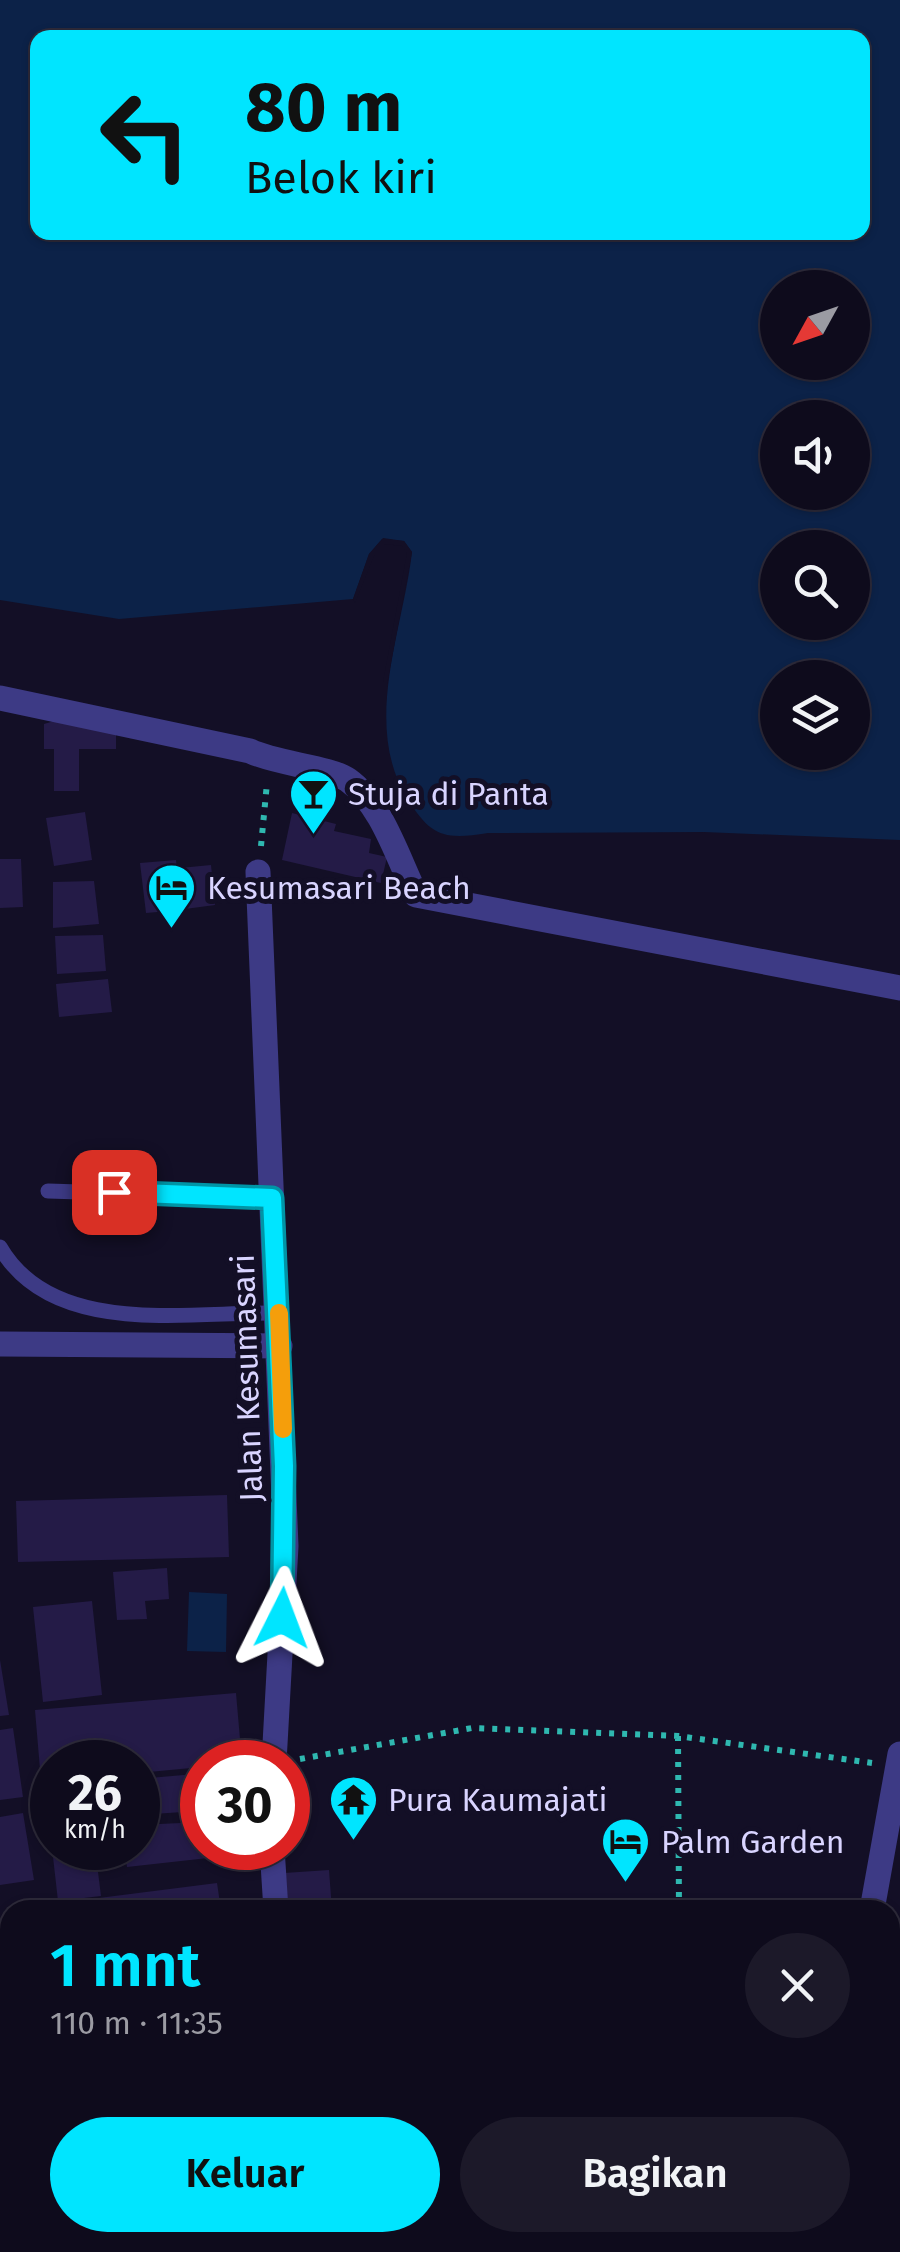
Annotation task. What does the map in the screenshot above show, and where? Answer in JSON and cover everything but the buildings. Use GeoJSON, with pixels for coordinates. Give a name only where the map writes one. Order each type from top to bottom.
{"type":"FeatureCollection","features":[{"type":"Feature","properties":{"kind":"street"},"geometry":{"type":"LineString","coordinates":[[0,698],[250,751],[269,760],[347,778],[375,811],[416,895],[900,988]]}},
{"type":"Feature","properties":{"kind":"street","name":"Jalan Kesumasari"},"geometry":{"type":"LineString","coordinates":[[258,872],[286,1546],[275,1740]]}},
{"type":"Feature","properties":{"kind":"street"},"geometry":{"type":"LineString","coordinates":[[0,1344],[280,1346]]}},
{"type":"Feature","properties":{"kind":"street"},"geometry":{"type":"LineString","coordinates":[[874,1900],[899,1760]]}},
{"type":"Feature","properties":{"kind":"street"},"geometry":{"type":"LineString","coordinates":[[273,1870],[275,1900]]}},
{"type":"Feature","properties":{"kind":"lane"},"geometry":{"type":"LineString","coordinates":[[48,1191],[272,1198]]}},
{"type":"Feature","properties":{"kind":"lane"},"geometry":{"type":"LineString","coordinates":[[0,1247],[30,1279],[92,1312],[279,1313]]}},
{"type":"Feature","properties":{"kind":"path"},"geometry":{"type":"LineString","coordinates":[[258,872],[269,760]]}},
{"type":"Feature","properties":{"kind":"path"},"geometry":{"type":"LineString","coordinates":[[310,1757],[472,1728],[678,1736],[899,1760]]}},
{"type":"Feature","properties":{"kind":"path"},"geometry":{"type":"LineString","coordinates":[[678,1736],[679,1900]]}},
{"type":"Feature","properties":{"kind":"water"},"geometry":{"type":"Polygon","coordinates":[[[0,0],[900,0],[900,840],[704,832],[460,836],[440,833],[424,821],[407,798],[394,769],[388,739],[389,677],[412,552],[404,541],[382,539],[369,554],[353,599],[119,619],[0,600],[0,0]]]}},
{"type":"Feature","properties":{"kind":"water"},"geometry":{"type":"Polygon","coordinates":[[[189,1592],[227,1594],[226,1652],[187,1651],[189,1592]]]}},
{"type":"Feature","properties":{"kind":"pier"},"geometry":{"type":"Polygon","coordinates":[[[383,538],[404,541],[412,552],[387,684],[383,682],[407,553],[402,546],[385,544],[374,556],[355,603],[353,599],[369,554],[383,538]]]}},
{"type":"Feature","properties":{"kind":"slow traffic"},"geometry":{"type":"LineString","coordinates":[[279,1313],[283,1429]]}},
{"type":"Feature","properties":{"kind":"place","name":"Stuja di Panta"},"geometry":{"type":"Point","coordinates":[313,836]}},
{"type":"Feature","properties":{"kind":"place","name":"Kesumasari Beach"},"geometry":{"type":"Point","coordinates":[172,930]}},
{"type":"Feature","properties":{"kind":"place","name":"Pura Kaumajati"},"geometry":{"type":"Point","coordinates":[353,1842]}},
{"type":"Feature","properties":{"kind":"place","name":"Palm Garden"},"geometry":{"type":"Point","coordinates":[626,1884]}},
{"type":"Feature","properties":{"kind":"route"},"geometry":{"type":"LineString","coordinates":[[114,1192],[203,1199],[272,1198],[286,1546],[282,1618]]}}]}
